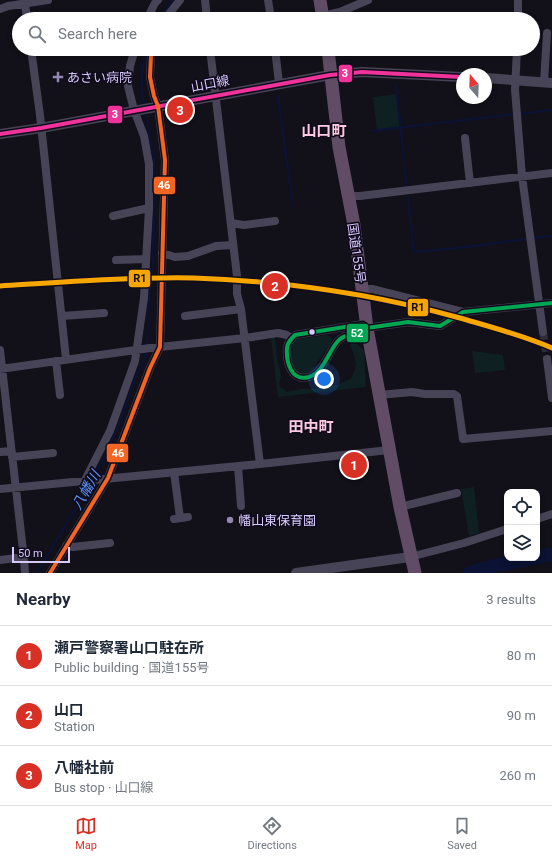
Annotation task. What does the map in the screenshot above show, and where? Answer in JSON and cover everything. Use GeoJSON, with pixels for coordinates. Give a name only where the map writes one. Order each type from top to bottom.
{"type":"FeatureCollection","features":[{"type":"Feature","properties":{"kind":"highway"},"geometry":{"type":"LineString","coordinates":[[320,0],[322,12]]}},
{"type":"Feature","properties":{"kind":"highway","name":"国道155号"},"geometry":{"type":"LineString","coordinates":[[329,56],[339,147],[354,225],[362,290],[379,395],[412,563]]}},
{"type":"Feature","properties":{"kind":"street"},"geometry":{"type":"LineString","coordinates":[[0,9],[48,0]]}},
{"type":"Feature","properties":{"kind":"street"},"geometry":{"type":"LineString","coordinates":[[150,12],[158,0]]}},
{"type":"Feature","properties":{"kind":"street"},"geometry":{"type":"LineString","coordinates":[[170,12],[180,0]]}},
{"type":"Feature","properties":{"kind":"street"},"geometry":{"type":"LineString","coordinates":[[205,0],[206,12]]}},
{"type":"Feature","properties":{"kind":"street"},"geometry":{"type":"LineString","coordinates":[[268,0],[270,12]]}},
{"type":"Feature","properties":{"kind":"street"},"geometry":{"type":"LineString","coordinates":[[340,12],[368,0]]}},
{"type":"Feature","properties":{"kind":"street"},"geometry":{"type":"LineString","coordinates":[[518,0],[518,12]]}},
{"type":"Feature","properties":{"kind":"street"},"geometry":{"type":"LineString","coordinates":[[26,4],[27,12]]}},
{"type":"Feature","properties":{"kind":"street"},"geometry":{"type":"LineString","coordinates":[[492,78],[548,82],[547,33]]}},
{"type":"Feature","properties":{"kind":"street"},"geometry":{"type":"LineString","coordinates":[[32,56],[66,359]]}},
{"type":"Feature","properties":{"kind":"street"},"geometry":{"type":"LineString","coordinates":[[88,480],[110,431],[139,350],[146,259],[148,157],[144,136],[128,86],[130,66],[133,56]]}},
{"type":"Feature","properties":{"kind":"street"},"geometry":{"type":"LineString","coordinates":[[50,573],[104,478],[160,347],[165,160],[150,77],[151,56]]}},
{"type":"Feature","properties":{"kind":"street"},"geometry":{"type":"LineString","coordinates":[[211,56],[237,276],[237,294],[242,309],[260,464]]}},
{"type":"Feature","properties":{"kind":"street"},"geometry":{"type":"LineString","coordinates":[[277,56],[279,83]]}},
{"type":"Feature","properties":{"kind":"street"},"geometry":{"type":"LineString","coordinates":[[517,56],[514,90],[522,176],[538,305],[543,332]]}},
{"type":"Feature","properties":{"kind":"street","name":"山口線"},"geometry":{"type":"LineString","coordinates":[[0,134],[41,128],[279,83],[330,75],[362,72],[456,77]]}},
{"type":"Feature","properties":{"kind":"street"},"geometry":{"type":"LineString","coordinates":[[465,138],[470,183]]}},
{"type":"Feature","properties":{"kind":"street"},"geometry":{"type":"LineString","coordinates":[[348,196],[360,196],[552,173]]}},
{"type":"Feature","properties":{"kind":"street"},"geometry":{"type":"LineString","coordinates":[[113,216],[148,208]]}},
{"type":"Feature","properties":{"kind":"street"},"geometry":{"type":"LineString","coordinates":[[231,224],[244,225],[275,221]]}},
{"type":"Feature","properties":{"kind":"street"},"geometry":{"type":"LineString","coordinates":[[162,253],[175,257],[188,256],[216,246],[233,245]]}},
{"type":"Feature","properties":{"kind":"street"},"geometry":{"type":"LineString","coordinates":[[116,260],[146,259]]}},
{"type":"Feature","properties":{"kind":"street"},"geometry":{"type":"LineString","coordinates":[[362,290],[372,289],[463,312],[552,303]]}},
{"type":"Feature","properties":{"kind":"street"},"geometry":{"type":"LineString","coordinates":[[185,316],[242,309]]}},
{"type":"Feature","properties":{"kind":"street"},"geometry":{"type":"LineString","coordinates":[[368,328],[363,324],[295,335],[287,347],[289,368],[294,375],[301,378],[308,377],[315,374],[320,369],[340,339],[352,333],[364,332],[368,328],[408,322],[440,326],[448,323],[463,312]]}},
{"type":"Feature","properties":{"kind":"street"},"geometry":{"type":"LineString","coordinates":[[62,316],[104,313]]}},
{"type":"Feature","properties":{"kind":"street"},"geometry":{"type":"LineString","coordinates":[[1,368],[150,348],[278,334],[287,335],[291,339]]}},
{"type":"Feature","properties":{"kind":"street"},"geometry":{"type":"LineString","coordinates":[[0,350],[4,421],[12,454],[24,557],[24,573]]}},
{"type":"Feature","properties":{"kind":"street"},"geometry":{"type":"LineString","coordinates":[[547,359],[552,398]]}},
{"type":"Feature","properties":{"kind":"street"},"geometry":{"type":"LineString","coordinates":[[56,361],[60,395]]}},
{"type":"Feature","properties":{"kind":"street"},"geometry":{"type":"LineString","coordinates":[[379,395],[412,392],[425,394],[454,394],[457,396],[463,439],[552,431]]}},
{"type":"Feature","properties":{"kind":"street"},"geometry":{"type":"LineString","coordinates":[[0,489],[389,450]]}},
{"type":"Feature","properties":{"kind":"street"},"geometry":{"type":"LineString","coordinates":[[0,452],[12,454],[53,453]]}},
{"type":"Feature","properties":{"kind":"street"},"geometry":{"type":"LineString","coordinates":[[238,466],[241,506]]}},
{"type":"Feature","properties":{"kind":"street"},"geometry":{"type":"LineString","coordinates":[[174,472],[181,518]]}},
{"type":"Feature","properties":{"kind":"street"},"geometry":{"type":"LineString","coordinates":[[400,507],[457,493]]}},
{"type":"Feature","properties":{"kind":"street"},"geometry":{"type":"LineString","coordinates":[[540,518],[552,514]]}},
{"type":"Feature","properties":{"kind":"street"},"geometry":{"type":"LineString","coordinates":[[296,573],[412,563],[464,543],[504,530]]}},
{"type":"Feature","properties":{"kind":"street"},"geometry":{"type":"LineString","coordinates":[[66,546],[73,547],[110,543]]}},
{"type":"Feature","properties":{"kind":"street"},"geometry":{"type":"LineString","coordinates":[[0,560],[24,557]]}},
{"type":"Feature","properties":{"kind":"shaded area"},"geometry":{"type":"Polygon","coordinates":[[[397,94],[401,129],[377,131],[373,97],[397,94]]]}},
{"type":"Feature","properties":{"kind":"shaded area"},"geometry":{"type":"Polygon","coordinates":[[[327,335],[331,337],[331,343],[308,374],[299,374],[294,367],[291,358],[291,349],[294,340],[327,335]]]}},
{"type":"Feature","properties":{"kind":"shaded area"},"geometry":{"type":"Polygon","coordinates":[[[271,338],[275,338],[277,359],[281,376],[279,384],[286,392],[337,385],[350,379],[356,365],[350,344],[354,342],[364,350],[366,387],[278,397],[271,338]]]}},
{"type":"Feature","properties":{"kind":"shaded area"},"geometry":{"type":"Polygon","coordinates":[[[472,351],[503,355],[505,370],[475,373],[472,351]]]}},
{"type":"Feature","properties":{"kind":"shaded area"},"geometry":{"type":"Polygon","coordinates":[[[474,487],[479,533],[469,536],[461,489],[474,487]]]}},
{"type":"Feature","properties":{"kind":"waterway","name":"八幡川"},"geometry":{"type":"LineString","coordinates":[[164,12],[173,0]]}},
{"type":"Feature","properties":{"kind":"waterway","name":"八幡川"},"geometry":{"type":"LineString","coordinates":[[144,106],[142,78],[145,56]]}},
{"type":"Feature","properties":{"kind":"waterway"},"geometry":{"type":"LineString","coordinates":[[396,85],[407,187]]}},
{"type":"Feature","properties":{"kind":"waterway"},"geometry":{"type":"LineString","coordinates":[[278,97],[293,207]]}},
{"type":"Feature","properties":{"kind":"waterway"},"geometry":{"type":"LineString","coordinates":[[521,114],[552,110]]}},
{"type":"Feature","properties":{"kind":"waterway","name":"八幡川"},"geometry":{"type":"LineString","coordinates":[[94,478],[119,425],[134,381],[145,358],[147,344],[150,289],[153,266],[154,156],[145,111]]}},
{"type":"Feature","properties":{"kind":"waterway"},"geometry":{"type":"LineString","coordinates":[[372,131],[515,114]]}},
{"type":"Feature","properties":{"kind":"waterway"},"geometry":{"type":"LineString","coordinates":[[408,197],[414,252],[527,239]]}},
{"type":"Feature","properties":{"kind":"waterway"},"geometry":{"type":"LineString","coordinates":[[533,238],[552,236]]}},
{"type":"Feature","properties":{"kind":"waterway","name":"八幡川"},"geometry":{"type":"LineString","coordinates":[[37,573],[91,482]]}},
{"type":"Feature","properties":{"kind":"waterway"},"geometry":{"type":"LineString","coordinates":[[540,556],[552,554]]}},
{"type":"Feature","properties":{"kind":"waterway"},"geometry":{"type":"LineString","coordinates":[[470,573],[485,568],[519,561]]}},
{"type":"Feature","properties":{"kind":"tunnel"},"geometry":{"type":"LineString","coordinates":[[543,332],[547,359]]}},
{"type":"Feature","properties":{"kind":"transit line","name":"46"},"geometry":{"type":"LineString","coordinates":[[50,573],[108,478],[150,368],[160,347],[165,160],[158,106],[150,77],[151,56]]}},
{"type":"Feature","properties":{"kind":"transit line","name":"3"},"geometry":{"type":"LineString","coordinates":[[0,134],[41,128],[330,75],[362,72],[456,77]]}},
{"type":"Feature","properties":{"kind":"transit line","name":"R1"},"geometry":{"type":"LineString","coordinates":[[0,286],[145,278],[194,278],[261,282],[328,290],[395,302],[460,318],[529,339],[552,348]]}},
{"type":"Feature","properties":{"kind":"transit line","name":"52"},"geometry":{"type":"LineString","coordinates":[[367,328],[363,324],[295,335],[287,346],[287,359],[291,370],[298,377],[309,377],[319,370],[340,339],[355,333],[364,332],[367,328],[408,322],[440,326],[463,312],[552,303]]}},
{"type":"Feature","properties":{"kind":"place","name":"あさい病院"},"geometry":{"type":"Point","coordinates":[58,77]}},
{"type":"Feature","properties":{"kind":"place","name":"八幡社前"},"geometry":{"type":"Point","coordinates":[180,110]}},
{"type":"Feature","properties":{"kind":"place","name":"山口"},"geometry":{"type":"Point","coordinates":[275,286]}},
{"type":"Feature","properties":{"kind":"place","name":"瀬戸警察署山口駐在所"},"geometry":{"type":"Point","coordinates":[354,465]}},
{"type":"Feature","properties":{"kind":"place","name":"幡山東保育園"},"geometry":{"type":"Point","coordinates":[230,520]}},
{"type":"Feature","properties":{"kind":"district","name":"山口町"},"geometry":{"type":"Point","coordinates":[324,131]}},
{"type":"Feature","properties":{"kind":"district","name":"田中町"},"geometry":{"type":"Point","coordinates":[311,427]}}]}
